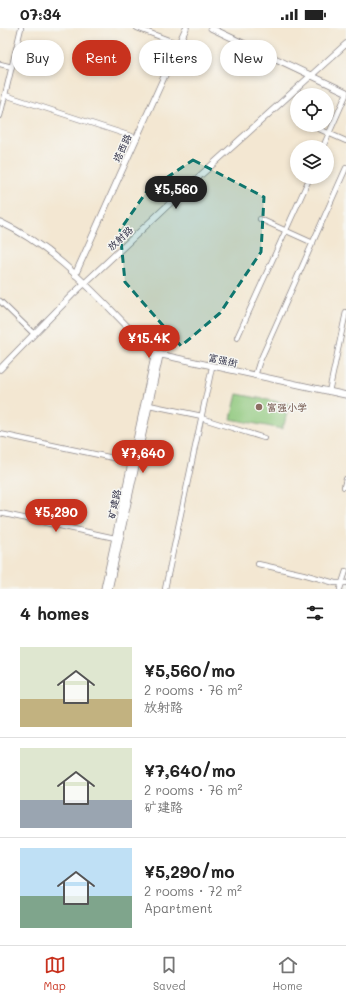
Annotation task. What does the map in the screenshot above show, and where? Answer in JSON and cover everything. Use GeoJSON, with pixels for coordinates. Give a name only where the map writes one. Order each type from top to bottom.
{"type":"FeatureCollection","features":[{"type":"Feature","properties":{"kind":"street"},"geometry":{"type":"LineString","coordinates":[[18,40],[21,28]]}},
{"type":"Feature","properties":{"kind":"street"},"geometry":{"type":"LineString","coordinates":[[137,28],[168,40]]}},
{"type":"Feature","properties":{"kind":"street","name":"塔西路"},"geometry":{"type":"LineString","coordinates":[[181,40],[186,28]]}},
{"type":"Feature","properties":{"kind":"street"},"geometry":{"type":"LineString","coordinates":[[211,28],[346,93],[327,140]]}},
{"type":"Feature","properties":{"kind":"street","name":"放射路"},"geometry":{"type":"LineString","coordinates":[[0,369],[85,283],[182,192],[346,44]]}},
{"type":"Feature","properties":{"kind":"street"},"geometry":{"type":"LineString","coordinates":[[0,64],[12,67],[0,116]]}},
{"type":"Feature","properties":{"kind":"street","name":"塔西路"},"geometry":{"type":"LineString","coordinates":[[75,275],[164,76]]}},
{"type":"Feature","properties":{"kind":"street"},"geometry":{"type":"LineString","coordinates":[[5,95],[136,138]]}},
{"type":"Feature","properties":{"kind":"street"},"geometry":{"type":"LineString","coordinates":[[325,132],[346,141]]}},
{"type":"Feature","properties":{"kind":"street"},"geometry":{"type":"LineString","coordinates":[[255,376],[259,363],[346,168]]}},
{"type":"Feature","properties":{"kind":"street"},"geometry":{"type":"LineString","coordinates":[[238,338],[307,184]]}},
{"type":"Feature","properties":{"kind":"street"},"geometry":{"type":"LineString","coordinates":[[260,219],[313,242]]}},
{"type":"Feature","properties":{"kind":"street"},"geometry":{"type":"LineString","coordinates":[[0,222],[34,241],[85,283],[143,342],[158,354]]}},
{"type":"Feature","properties":{"kind":"street"},"geometry":{"type":"LineString","coordinates":[[0,301],[34,334]]}},
{"type":"Feature","properties":{"kind":"street"},"geometry":{"type":"LineString","coordinates":[[329,392],[346,312]]}},
{"type":"Feature","properties":{"kind":"street","name":"富强街"},"geometry":{"type":"LineString","coordinates":[[158,354],[346,395]]}},
{"type":"Feature","properties":{"kind":"street","name":"矿建路"},"geometry":{"type":"LineString","coordinates":[[109,589],[149,405],[158,354]]}},
{"type":"Feature","properties":{"kind":"street","name":"矿建路"},"geometry":{"type":"LineString","coordinates":[[104,589],[158,354]]}},
{"type":"Feature","properties":{"kind":"street"},"geometry":{"type":"LineString","coordinates":[[165,589],[212,367]]}},
{"type":"Feature","properties":{"kind":"street"},"geometry":{"type":"LineString","coordinates":[[149,405],[202,417],[264,438]]}},
{"type":"Feature","properties":{"kind":"street"},"geometry":{"type":"LineString","coordinates":[[0,434],[132,462]]}},
{"type":"Feature","properties":{"kind":"street"},"geometry":{"type":"LineString","coordinates":[[346,479],[344,486],[346,487]]}},
{"type":"Feature","properties":{"kind":"street"},"geometry":{"type":"LineString","coordinates":[[0,513],[115,538]]}},
{"type":"Feature","properties":{"kind":"street"},"geometry":{"type":"LineString","coordinates":[[258,564],[303,574],[332,583],[344,583]]}},
{"type":"Feature","properties":{"kind":"street"},"geometry":{"type":"LineString","coordinates":[[340,589],[344,583],[346,571]]}},
{"type":"Feature","properties":{"kind":"highlighted area"},"geometry":{"type":"Polygon","coordinates":[[[193,160],[264,197],[261,252],[220,313],[181,346],[125,282],[120,230],[147,191],[193,160]]]}},
{"type":"Feature","properties":{"kind":"green space"},"geometry":{"type":"Polygon","coordinates":[[[237,394],[289,404],[282,429],[231,419],[237,394]]]}},
{"type":"Feature","properties":{"kind":"place","name":"富强小学"},"geometry":{"type":"Point","coordinates":[259,407]}}]}
